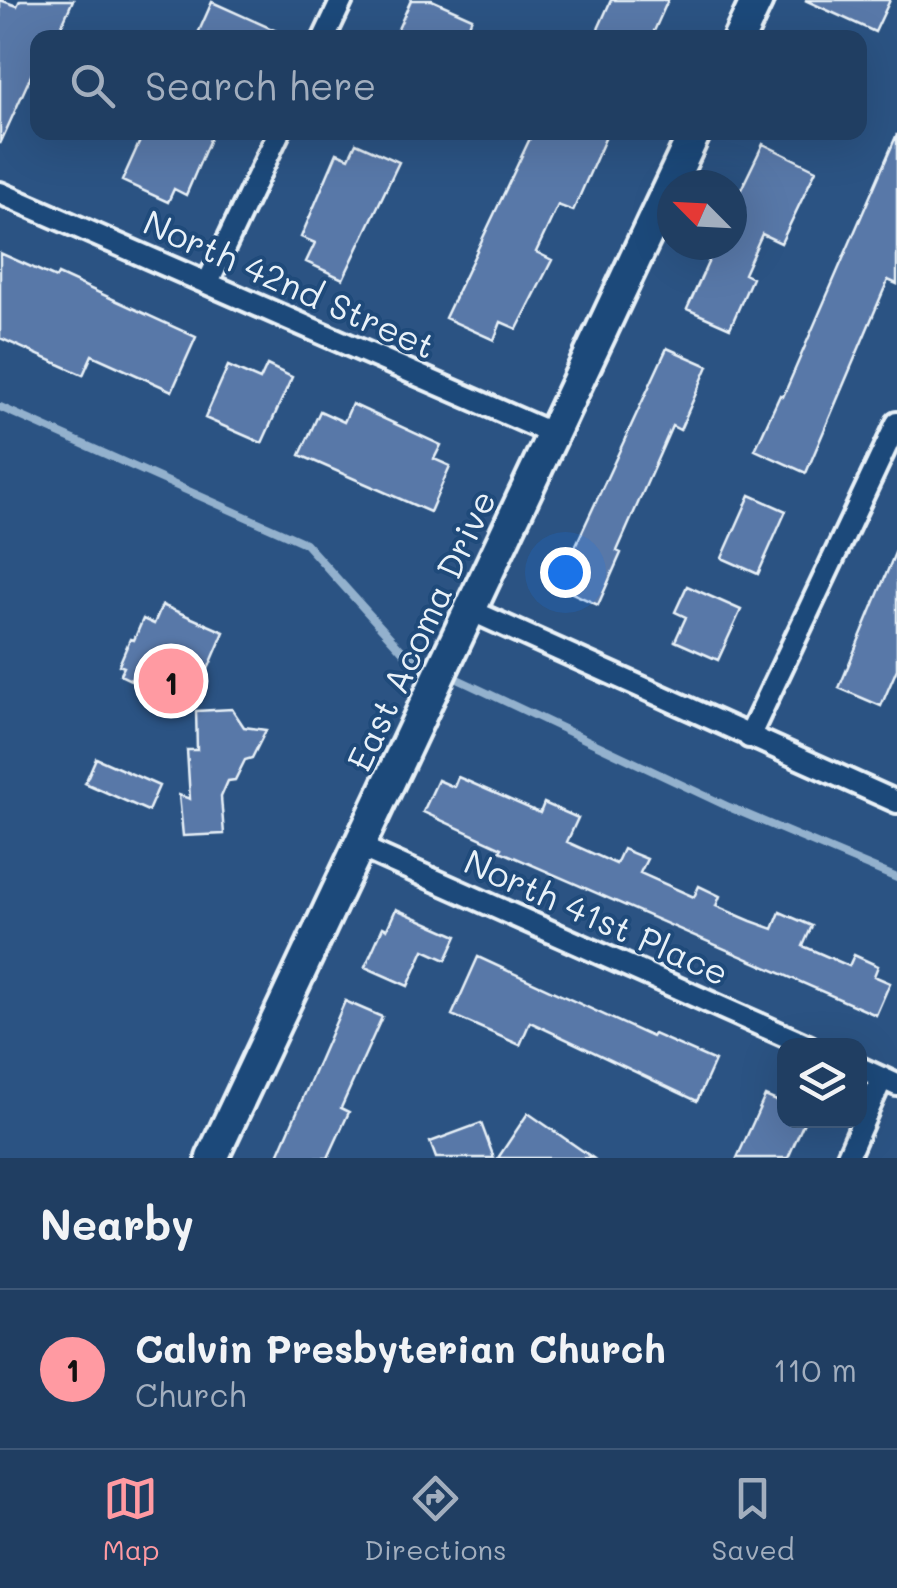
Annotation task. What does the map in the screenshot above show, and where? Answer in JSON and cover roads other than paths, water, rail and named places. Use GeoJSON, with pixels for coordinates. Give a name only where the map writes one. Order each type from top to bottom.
{"type":"FeatureCollection","features":[{"type":"Feature","properties":{"kind":"street"},"geometry":{"type":"LineString","coordinates":[[328,30],[342,0]]}},
{"type":"Feature","properties":{"kind":"street"},"geometry":{"type":"LineString","coordinates":[[744,30],[757,0]]}},
{"type":"Feature","properties":{"kind":"street"},"geometry":{"type":"LineString","coordinates":[[208,282],[275,140]]}},
{"type":"Feature","properties":{"kind":"street","name":"East Acoma Drive"},"geometry":{"type":"LineString","coordinates":[[212,1158],[691,140]]}},
{"type":"Feature","properties":{"kind":"street","name":"North 42nd Street"},"geometry":{"type":"LineString","coordinates":[[0,193],[553,434]]}},
{"type":"Feature","properties":{"kind":"street"},"geometry":{"type":"LineString","coordinates":[[750,737],[897,423]]}},
{"type":"Feature","properties":{"kind":"street"},"geometry":{"type":"LineString","coordinates":[[876,469],[897,478]]}},
{"type":"Feature","properties":{"kind":"street"},"geometry":{"type":"LineString","coordinates":[[465,622],[750,737],[897,802]]}},
{"type":"Feature","properties":{"kind":"street","name":"North 41st Place"},"geometry":{"type":"LineString","coordinates":[[360,847],[790,1038]]}},
{"type":"Feature","properties":{"kind":"street"},"geometry":{"type":"LineString","coordinates":[[847,1158],[889,1082]]}},
{"type":"Feature","properties":{"kind":"waterway"},"geometry":{"type":"LineString","coordinates":[[0,407],[305,543],[405,654],[434,668]]}},
{"type":"Feature","properties":{"kind":"waterway"},"geometry":{"type":"LineString","coordinates":[[447,674],[729,807],[897,878]]}},
{"type":"Feature","properties":{"kind":"place","name":"Calvin Presbyterian Church"},"geometry":{"type":"Point","coordinates":[171,681]}}]}
